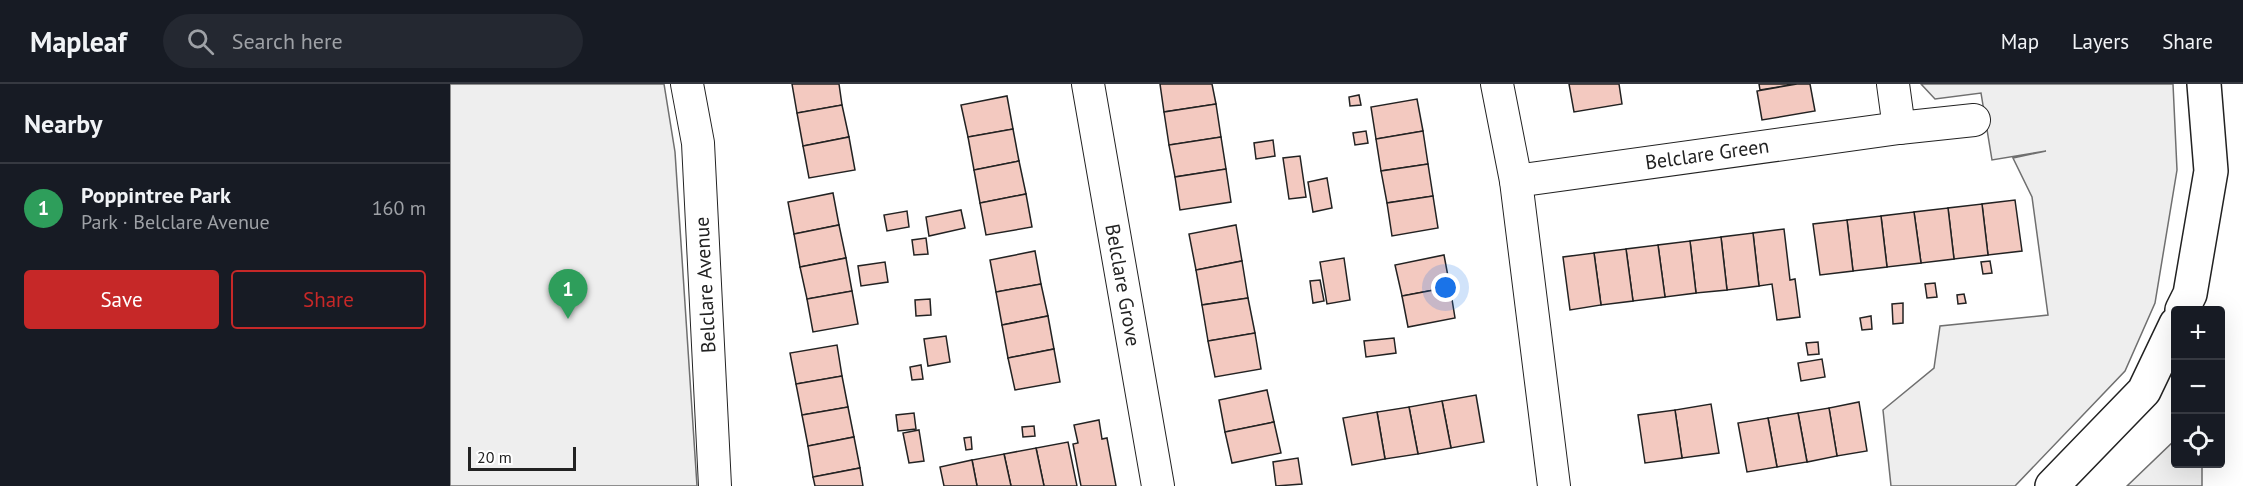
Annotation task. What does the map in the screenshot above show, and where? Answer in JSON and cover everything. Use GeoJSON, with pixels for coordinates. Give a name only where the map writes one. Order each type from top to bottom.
{"type":"FeatureCollection","features":[{"type":"Feature","properties":{"kind":"street","name":"Belclare Avenue"},"geometry":{"type":"LineString","coordinates":[[687,84],[698,143],[715,486]]}},
{"type":"Feature","properties":{"kind":"street","name":"Belclare Grove"},"geometry":{"type":"LineString","coordinates":[[1089,84],[1158,486]]}},
{"type":"Feature","properties":{"kind":"street"},"geometry":{"type":"LineString","coordinates":[[1497,84],[1516,181],[1554,486]]}},
{"type":"Feature","properties":{"kind":"street"},"geometry":{"type":"LineString","coordinates":[[1893,84],[1899,128]]}},
{"type":"Feature","properties":{"kind":"street"},"geometry":{"type":"LineString","coordinates":[[2184,306],[2190,294],[2211,171],[2204,84]]}},
{"type":"Feature","properties":{"kind":"street","name":"Belclare Green"},"geometry":{"type":"LineString","coordinates":[[1516,181],[1899,128],[1974,120]]}},
{"type":"Feature","properties":{"kind":"street"},"geometry":{"type":"LineString","coordinates":[[2052,486],[2144,391],[2171,333]]}},
{"type":"Feature","properties":{"kind":"shaded area"},"geometry":{"type":"Polygon","coordinates":[[[450,84],[664,84],[675,152],[697,486],[450,486],[450,84]]]}},
{"type":"Feature","properties":{"kind":"shaded area"},"geometry":{"type":"Polygon","coordinates":[[[1921,84],[2173,84],[2177,170],[2155,303],[2125,371],[2015,486],[1891,486],[1883,410],[1934,368],[1940,326],[2048,315],[2032,197],[2013,158],[2046,151],[1992,160],[1981,93],[1935,99],[1921,84]]]}},
{"type":"Feature","properties":{"kind":"shaded area"},"geometry":{"type":"Polygon","coordinates":[[[2171,444],[2171,468],[2202,468],[2202,486],[2127,486],[2171,444]]]}},
{"type":"Feature","properties":{"kind":"building"},"geometry":{"type":"Polygon","coordinates":[[[792,84],[839,84],[842,105],[797,113],[792,84]]]}},
{"type":"Feature","properties":{"kind":"building"},"geometry":{"type":"Polygon","coordinates":[[[1160,84],[1212,84],[1216,104],[1164,112],[1160,84]]]}},
{"type":"Feature","properties":{"kind":"building"},"geometry":{"type":"Polygon","coordinates":[[[1569,84],[1619,84],[1622,104],[1574,112],[1569,84]]]}},
{"type":"Feature","properties":{"kind":"building"},"geometry":{"type":"Polygon","coordinates":[[[1759,84],[1797,84],[1760,90],[1759,84]]]}},
{"type":"Feature","properties":{"kind":"building"},"geometry":{"type":"Polygon","coordinates":[[[1810,84],[1815,111],[1762,120],[1757,91],[1810,84]]]}},
{"type":"Feature","properties":{"kind":"building"},"geometry":{"type":"Polygon","coordinates":[[[1359,95],[1361,105],[1350,106],[1349,97],[1359,95]]]}},
{"type":"Feature","properties":{"kind":"building"},"geometry":{"type":"Polygon","coordinates":[[[1007,96],[1013,129],[968,137],[961,105],[1007,96]]]}},
{"type":"Feature","properties":{"kind":"building"},"geometry":{"type":"Polygon","coordinates":[[[1417,99],[1423,131],[1376,139],[1371,107],[1417,99]]]}},
{"type":"Feature","properties":{"kind":"building"},"geometry":{"type":"Polygon","coordinates":[[[1216,104],[1221,137],[1169,145],[1164,112],[1216,104]]]}},
{"type":"Feature","properties":{"kind":"building"},"geometry":{"type":"Polygon","coordinates":[[[842,105],[849,137],[803,146],[797,113],[842,105]]]}},
{"type":"Feature","properties":{"kind":"building"},"geometry":{"type":"Polygon","coordinates":[[[1013,129],[1019,161],[974,170],[968,137],[1013,129]]]}},
{"type":"Feature","properties":{"kind":"building"},"geometry":{"type":"Polygon","coordinates":[[[1366,131],[1368,143],[1355,145],[1353,133],[1366,131]]]}},
{"type":"Feature","properties":{"kind":"building"},"geometry":{"type":"Polygon","coordinates":[[[1423,131],[1428,164],[1381,171],[1376,139],[1423,131]]]}},
{"type":"Feature","properties":{"kind":"building"},"geometry":{"type":"Polygon","coordinates":[[[849,137],[855,170],[809,178],[803,146],[849,137]]]}},
{"type":"Feature","properties":{"kind":"building"},"geometry":{"type":"Polygon","coordinates":[[[1221,137],[1226,169],[1175,177],[1169,145],[1221,137]]]}},
{"type":"Feature","properties":{"kind":"building"},"geometry":{"type":"Polygon","coordinates":[[[1273,140],[1275,156],[1256,159],[1254,143],[1273,140]]]}},
{"type":"Feature","properties":{"kind":"building"},"geometry":{"type":"Polygon","coordinates":[[[1300,156],[1306,197],[1289,199],[1283,158],[1300,156]]]}},
{"type":"Feature","properties":{"kind":"building"},"geometry":{"type":"Polygon","coordinates":[[[1019,161],[1026,194],[980,203],[974,170],[1019,161]]]}},
{"type":"Feature","properties":{"kind":"building"},"geometry":{"type":"Polygon","coordinates":[[[1428,164],[1433,196],[1387,203],[1381,171],[1428,164]]]}},
{"type":"Feature","properties":{"kind":"building"},"geometry":{"type":"Polygon","coordinates":[[[1226,169],[1231,202],[1180,210],[1175,177],[1226,169]]]}},
{"type":"Feature","properties":{"kind":"building"},"geometry":{"type":"Polygon","coordinates":[[[1327,178],[1332,208],[1313,212],[1308,182],[1327,178]]]}},
{"type":"Feature","properties":{"kind":"building"},"geometry":{"type":"Polygon","coordinates":[[[833,193],[839,225],[794,234],[788,202],[833,193]]]}},
{"type":"Feature","properties":{"kind":"building"},"geometry":{"type":"Polygon","coordinates":[[[1026,194],[1032,227],[986,235],[980,203],[1026,194]]]}},
{"type":"Feature","properties":{"kind":"building"},"geometry":{"type":"Polygon","coordinates":[[[1433,196],[1438,228],[1392,236],[1387,203],[1433,196]]]}},
{"type":"Feature","properties":{"kind":"building"},"geometry":{"type":"Polygon","coordinates":[[[2015,200],[2022,251],[1988,255],[1982,204],[2015,200]]]}},
{"type":"Feature","properties":{"kind":"building"},"geometry":{"type":"Polygon","coordinates":[[[1982,204],[1988,255],[1954,259],[1948,208],[1982,204]]]}},
{"type":"Feature","properties":{"kind":"building"},"geometry":{"type":"Polygon","coordinates":[[[1948,208],[1954,259],[1921,263],[1914,212],[1948,208]]]}},
{"type":"Feature","properties":{"kind":"building"},"geometry":{"type":"Polygon","coordinates":[[[961,210],[965,228],[929,236],[926,217],[961,210]]]}},
{"type":"Feature","properties":{"kind":"building"},"geometry":{"type":"Polygon","coordinates":[[[907,211],[909,227],[887,231],[884,215],[907,211]]]}},
{"type":"Feature","properties":{"kind":"building"},"geometry":{"type":"Polygon","coordinates":[[[1914,212],[1921,263],[1887,267],[1881,216],[1914,212]]]}},
{"type":"Feature","properties":{"kind":"building"},"geometry":{"type":"Polygon","coordinates":[[[1881,216],[1887,267],[1853,271],[1847,220],[1881,216]]]}},
{"type":"Feature","properties":{"kind":"building"},"geometry":{"type":"Polygon","coordinates":[[[1847,220],[1853,271],[1820,275],[1813,224],[1847,220]]]}},
{"type":"Feature","properties":{"kind":"building"},"geometry":{"type":"Polygon","coordinates":[[[839,225],[846,258],[800,267],[794,234],[839,225]]]}},
{"type":"Feature","properties":{"kind":"building"},"geometry":{"type":"Polygon","coordinates":[[[1236,225],[1242,261],[1196,270],[1189,234],[1236,225]]]}},
{"type":"Feature","properties":{"kind":"building"},"geometry":{"type":"Polygon","coordinates":[[[1784,229],[1790,280],[1795,279],[1800,317],[1777,320],[1772,284],[1759,286],[1753,233],[1784,229]]]}},
{"type":"Feature","properties":{"kind":"building"},"geometry":{"type":"Polygon","coordinates":[[[1753,233],[1759,286],[1727,290],[1721,237],[1753,233]]]}},
{"type":"Feature","properties":{"kind":"building"},"geometry":{"type":"Polygon","coordinates":[[[1721,237],[1727,290],[1696,293],[1690,241],[1721,237]]]}},
{"type":"Feature","properties":{"kind":"building"},"geometry":{"type":"Polygon","coordinates":[[[926,238],[928,254],[914,255],[912,240],[926,238]]]}},
{"type":"Feature","properties":{"kind":"building"},"geometry":{"type":"Polygon","coordinates":[[[1690,241],[1696,293],[1665,297],[1658,245],[1690,241]]]}},
{"type":"Feature","properties":{"kind":"building"},"geometry":{"type":"Polygon","coordinates":[[[1658,245],[1665,297],[1633,301],[1626,249],[1658,245]]]}},
{"type":"Feature","properties":{"kind":"building"},"geometry":{"type":"Polygon","coordinates":[[[1626,249],[1633,301],[1601,305],[1594,253],[1626,249]]]}},
{"type":"Feature","properties":{"kind":"building"},"geometry":{"type":"Polygon","coordinates":[[[1035,251],[1041,284],[996,292],[990,260],[1035,251]]]}},
{"type":"Feature","properties":{"kind":"building"},"geometry":{"type":"Polygon","coordinates":[[[1594,253],[1601,305],[1570,310],[1563,257],[1594,253]]]}},
{"type":"Feature","properties":{"kind":"building"},"geometry":{"type":"Polygon","coordinates":[[[1444,255],[1450,287],[1402,296],[1395,265],[1444,255]]]}},
{"type":"Feature","properties":{"kind":"building"},"geometry":{"type":"Polygon","coordinates":[[[846,258],[852,291],[807,299],[800,267],[846,258]]]}},
{"type":"Feature","properties":{"kind":"building"},"geometry":{"type":"Polygon","coordinates":[[[1344,258],[1350,300],[1327,304],[1320,262],[1344,258]]]}},
{"type":"Feature","properties":{"kind":"building"},"geometry":{"type":"Polygon","coordinates":[[[1242,261],[1248,298],[1202,305],[1196,270],[1242,261]]]}},
{"type":"Feature","properties":{"kind":"building"},"geometry":{"type":"Polygon","coordinates":[[[1990,261],[1992,273],[1983,274],[1981,262],[1990,261]]]}},
{"type":"Feature","properties":{"kind":"building"},"geometry":{"type":"Polygon","coordinates":[[[885,262],[888,282],[861,286],[858,266],[885,262]]]}},
{"type":"Feature","properties":{"kind":"building"},"geometry":{"type":"Polygon","coordinates":[[[1320,280],[1324,301],[1313,303],[1310,281],[1320,280]]]}},
{"type":"Feature","properties":{"kind":"building"},"geometry":{"type":"Polygon","coordinates":[[[1935,283],[1937,297],[1927,298],[1925,284],[1935,283]]]}},
{"type":"Feature","properties":{"kind":"building"},"geometry":{"type":"Polygon","coordinates":[[[1041,284],[1048,316],[1002,325],[996,292],[1041,284]]]}},
{"type":"Feature","properties":{"kind":"building"},"geometry":{"type":"Polygon","coordinates":[[[1450,287],[1455,318],[1408,327],[1402,296],[1450,287]]]}},
{"type":"Feature","properties":{"kind":"building"},"geometry":{"type":"Polygon","coordinates":[[[852,291],[858,324],[813,332],[807,299],[852,291]]]}},
{"type":"Feature","properties":{"kind":"building"},"geometry":{"type":"Polygon","coordinates":[[[1964,294],[1966,303],[1958,304],[1957,295],[1964,294]]]}},
{"type":"Feature","properties":{"kind":"building"},"geometry":{"type":"Polygon","coordinates":[[[1248,298],[1255,333],[1208,341],[1202,305],[1248,298]]]}},
{"type":"Feature","properties":{"kind":"building"},"geometry":{"type":"Polygon","coordinates":[[[930,299],[931,315],[916,316],[915,300],[930,299]]]}},
{"type":"Feature","properties":{"kind":"building"},"geometry":{"type":"Polygon","coordinates":[[[1903,303],[1903,323],[1893,324],[1892,304],[1903,303]]]}},
{"type":"Feature","properties":{"kind":"building"},"geometry":{"type":"Polygon","coordinates":[[[1048,316],[1054,349],[1008,358],[1002,325],[1048,316]]]}},
{"type":"Feature","properties":{"kind":"building"},"geometry":{"type":"Polygon","coordinates":[[[1871,316],[1872,329],[1862,330],[1860,318],[1871,316]]]}},
{"type":"Feature","properties":{"kind":"building"},"geometry":{"type":"Polygon","coordinates":[[[1255,333],[1261,369],[1215,377],[1208,341],[1255,333]]]}},
{"type":"Feature","properties":{"kind":"building"},"geometry":{"type":"Polygon","coordinates":[[[946,336],[950,362],[928,366],[924,339],[946,336]]]}},
{"type":"Feature","properties":{"kind":"building"},"geometry":{"type":"Polygon","coordinates":[[[1394,338],[1396,353],[1366,357],[1364,341],[1394,338]]]}},
{"type":"Feature","properties":{"kind":"building"},"geometry":{"type":"Polygon","coordinates":[[[1818,342],[1819,354],[1808,355],[1806,343],[1818,342]]]}},
{"type":"Feature","properties":{"kind":"building"},"geometry":{"type":"Polygon","coordinates":[[[837,345],[842,376],[796,384],[790,353],[837,345]]]}},
{"type":"Feature","properties":{"kind":"building"},"geometry":{"type":"Polygon","coordinates":[[[1054,349],[1060,382],[1015,390],[1008,358],[1054,349]]]}},
{"type":"Feature","properties":{"kind":"building"},"geometry":{"type":"Polygon","coordinates":[[[1822,359],[1825,377],[1801,381],[1798,363],[1822,359]]]}},
{"type":"Feature","properties":{"kind":"building"},"geometry":{"type":"Polygon","coordinates":[[[921,365],[923,379],[912,380],[910,367],[921,365]]]}},
{"type":"Feature","properties":{"kind":"building"},"geometry":{"type":"Polygon","coordinates":[[[842,376],[848,407],[802,415],[796,384],[842,376]]]}},
{"type":"Feature","properties":{"kind":"building"},"geometry":{"type":"Polygon","coordinates":[[[1267,390],[1274,422],[1225,432],[1219,400],[1267,390]]]}},
{"type":"Feature","properties":{"kind":"building"},"geometry":{"type":"Polygon","coordinates":[[[1476,395],[1484,442],[1451,448],[1442,401],[1476,395]]]}},
{"type":"Feature","properties":{"kind":"building"},"geometry":{"type":"Polygon","coordinates":[[[1442,401],[1451,448],[1418,454],[1409,407],[1442,401]]]}},
{"type":"Feature","properties":{"kind":"building"},"geometry":{"type":"Polygon","coordinates":[[[1859,402],[1867,451],[1837,456],[1829,408],[1859,402]]]}},
{"type":"Feature","properties":{"kind":"building"},"geometry":{"type":"Polygon","coordinates":[[[1711,404],[1719,453],[1682,458],[1675,410],[1711,404]]]}},
{"type":"Feature","properties":{"kind":"building"},"geometry":{"type":"Polygon","coordinates":[[[848,407],[854,437],[808,446],[802,415],[848,407]]]}},
{"type":"Feature","properties":{"kind":"building"},"geometry":{"type":"Polygon","coordinates":[[[1409,407],[1418,454],[1385,459],[1377,412],[1409,407]]]}},
{"type":"Feature","properties":{"kind":"building"},"geometry":{"type":"Polygon","coordinates":[[[1829,408],[1837,456],[1807,462],[1798,413],[1829,408]]]}},
{"type":"Feature","properties":{"kind":"building"},"geometry":{"type":"Polygon","coordinates":[[[1675,410],[1682,458],[1645,463],[1638,415],[1675,410]]]}},
{"type":"Feature","properties":{"kind":"building"},"geometry":{"type":"Polygon","coordinates":[[[1377,412],[1385,459],[1352,465],[1343,418],[1377,412]]]}},
{"type":"Feature","properties":{"kind":"building"},"geometry":{"type":"Polygon","coordinates":[[[914,413],[916,429],[898,431],[896,415],[914,413]]]}},
{"type":"Feature","properties":{"kind":"building"},"geometry":{"type":"Polygon","coordinates":[[[1798,413],[1807,462],[1777,467],[1768,418],[1798,413]]]}},
{"type":"Feature","properties":{"kind":"building"},"geometry":{"type":"Polygon","coordinates":[[[1768,418],[1777,467],[1747,472],[1738,423],[1768,418]]]}},
{"type":"Feature","properties":{"kind":"building"},"geometry":{"type":"Polygon","coordinates":[[[1099,420],[1102,439],[1107,438],[1116,486],[1081,486],[1073,444],[1078,443],[1074,425],[1099,420]]]}},
{"type":"Feature","properties":{"kind":"building"},"geometry":{"type":"Polygon","coordinates":[[[1274,422],[1281,453],[1232,463],[1225,432],[1274,422]]]}},
{"type":"Feature","properties":{"kind":"building"},"geometry":{"type":"Polygon","coordinates":[[[1034,426],[1035,436],[1023,437],[1022,427],[1034,426]]]}},
{"type":"Feature","properties":{"kind":"building"},"geometry":{"type":"Polygon","coordinates":[[[919,430],[924,461],[909,463],[903,433],[919,430]]]}},
{"type":"Feature","properties":{"kind":"building"},"geometry":{"type":"Polygon","coordinates":[[[854,437],[860,468],[813,477],[808,446],[854,437]]]}},
{"type":"Feature","properties":{"kind":"building"},"geometry":{"type":"Polygon","coordinates":[[[971,437],[972,449],[966,450],[964,438],[971,437]]]}},
{"type":"Feature","properties":{"kind":"building"},"geometry":{"type":"Polygon","coordinates":[[[1068,442],[1077,486],[1044,486],[1036,448],[1068,442]]]}},
{"type":"Feature","properties":{"kind":"building"},"geometry":{"type":"Polygon","coordinates":[[[1036,448],[1044,486],[1011,486],[1004,454],[1036,448]]]}},
{"type":"Feature","properties":{"kind":"building"},"geometry":{"type":"Polygon","coordinates":[[[1004,454],[1011,486],[977,486],[972,460],[1004,454]]]}},
{"type":"Feature","properties":{"kind":"building"},"geometry":{"type":"Polygon","coordinates":[[[1298,458],[1302,484],[1276,486],[1273,462],[1298,458]]]}},
{"type":"Feature","properties":{"kind":"building"},"geometry":{"type":"Polygon","coordinates":[[[972,460],[977,486],[944,486],[940,467],[972,460]]]}},
{"type":"Feature","properties":{"kind":"building"},"geometry":{"type":"Polygon","coordinates":[[[860,468],[863,486],[815,486],[813,477],[860,468]]]}},
{"type":"Feature","properties":{"kind":"place","name":"Poppintree Park"},"geometry":{"type":"Point","coordinates":[568,319]}}]}
